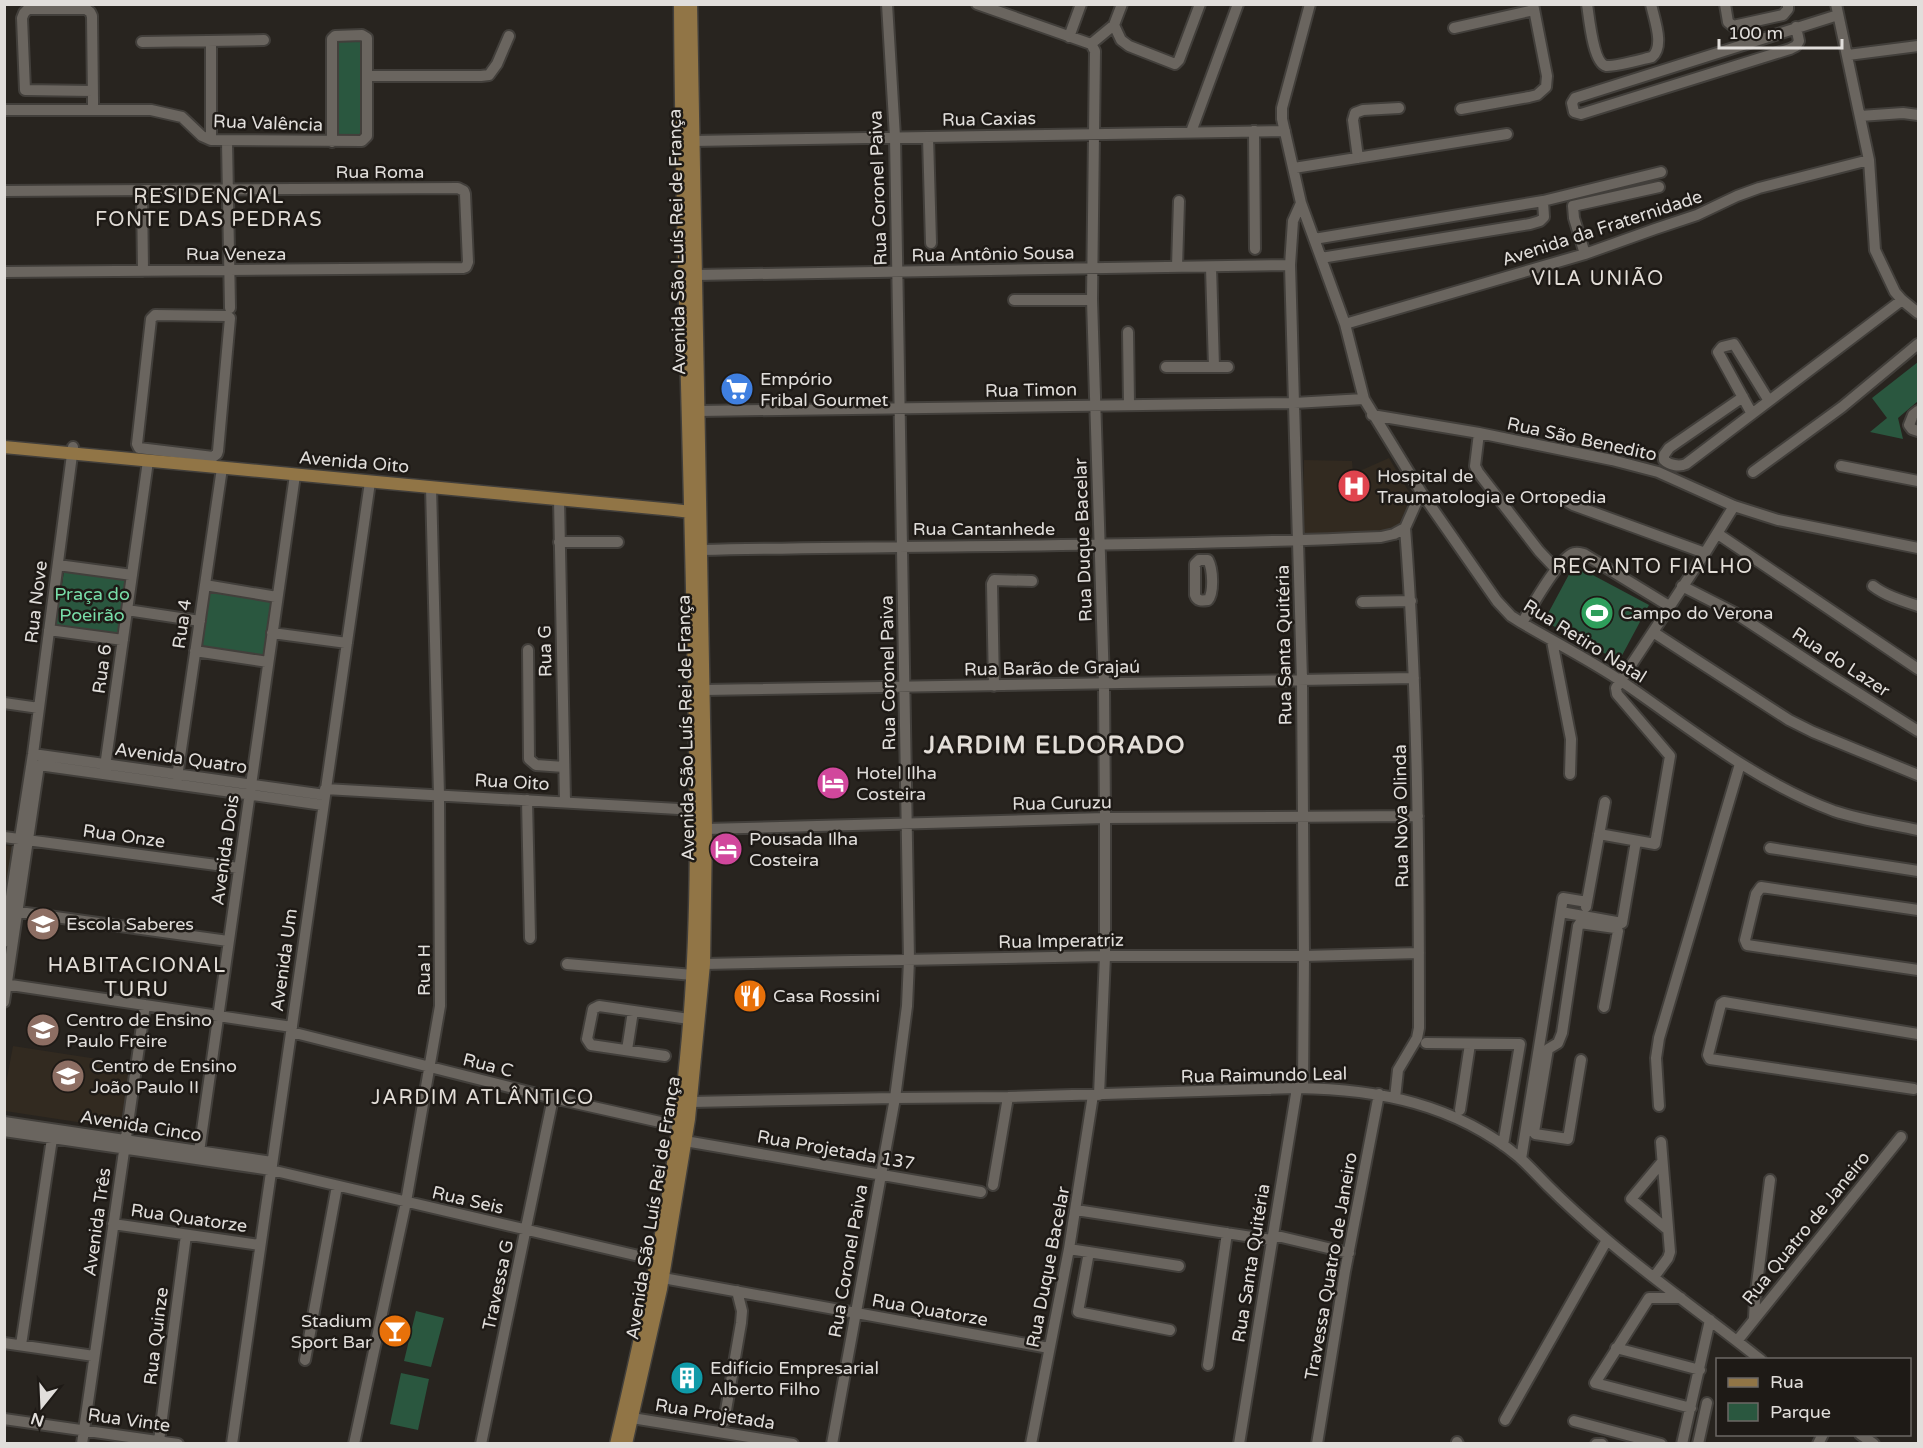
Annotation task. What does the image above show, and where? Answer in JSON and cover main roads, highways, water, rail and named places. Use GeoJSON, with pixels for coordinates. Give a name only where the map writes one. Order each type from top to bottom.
{"type":"FeatureCollection","features":[{"type":"Feature","properties":{"kind":"main road","name":"Avenida São Luís Rei de França"},"geometry":{"type":"LineString","coordinates":[[616,1443],[656,1260],[678,1126],[686,1105],[704,964],[706,829],[699,694],[680,4]]}},
{"type":"Feature","properties":{"kind":"main road","name":"Avenida São Luís Rei de França"},"geometry":{"type":"LineString","coordinates":[[626,1443],[663,1278],[686,1141],[689,1019],[696,896],[701,550],[695,509],[698,411],[690,4]]}},
{"type":"Feature","properties":{"kind":"main road","name":"Avenida Oito"},"geometry":{"type":"LineString","coordinates":[[4,447],[73,451],[148,461],[174,459],[222,468],[695,509]]}},
{"type":"Feature","properties":{"kind":"place","name":"Empório Fribal Gourmet"},"geometry":{"type":"Point","coordinates":[737,389]}},
{"type":"Feature","properties":{"kind":"place","name":"Hospital de Traumatologia e Ortopedia"},"geometry":{"type":"Point","coordinates":[1354,486]}},
{"type":"Feature","properties":{"kind":"place","name":"Campo do Verona"},"geometry":{"type":"Point","coordinates":[1597,613]}},
{"type":"Feature","properties":{"kind":"place","name":"Hotel Ilha Costeira"},"geometry":{"type":"Point","coordinates":[833,783]}},
{"type":"Feature","properties":{"kind":"place","name":"Pousada Ilha Costeira"},"geometry":{"type":"Point","coordinates":[726,849]}},
{"type":"Feature","properties":{"kind":"place","name":"Escola Saberes"},"geometry":{"type":"Point","coordinates":[43,924]}},
{"type":"Feature","properties":{"kind":"place","name":"Casa Rossini"},"geometry":{"type":"Point","coordinates":[750,996]}},
{"type":"Feature","properties":{"kind":"place","name":"Centro de Ensino Paulo Freire"},"geometry":{"type":"Point","coordinates":[43,1030]}},
{"type":"Feature","properties":{"kind":"place","name":"Centro de Ensino João Paulo II"},"geometry":{"type":"Point","coordinates":[68,1076]}},
{"type":"Feature","properties":{"kind":"place","name":"Stadium Sport Bar"},"geometry":{"type":"Point","coordinates":[395,1331]}},
{"type":"Feature","properties":{"kind":"place","name":"Edifício Empresarial Alberto Filho"},"geometry":{"type":"Point","coordinates":[687,1378]}},
{"type":"Feature","properties":{"kind":"district","name":"RESIDENCIAL FONTE DAS PEDRAS"},"geometry":{"type":"Point","coordinates":[209,208]}},
{"type":"Feature","properties":{"kind":"district","name":"VILA UNIÃO"},"geometry":{"type":"Point","coordinates":[1598,278]}},
{"type":"Feature","properties":{"kind":"district","name":"RECANTO FIALHO"},"geometry":{"type":"Point","coordinates":[1653,566]}},
{"type":"Feature","properties":{"kind":"district","name":"JARDIM ELDORADO"},"geometry":{"type":"Point","coordinates":[1055,745]}},
{"type":"Feature","properties":{"kind":"district","name":"HABITACIONAL TURU"},"geometry":{"type":"Point","coordinates":[137,977]}},
{"type":"Feature","properties":{"kind":"district","name":"JARDIM ATLÂNTICO"},"geometry":{"type":"Point","coordinates":[483,1097]}},
{"type":"Feature","properties":{"kind":"park label","name":"Praça do Poeirão"},"geometry":{"type":"Point","coordinates":[92,604]}}]}
